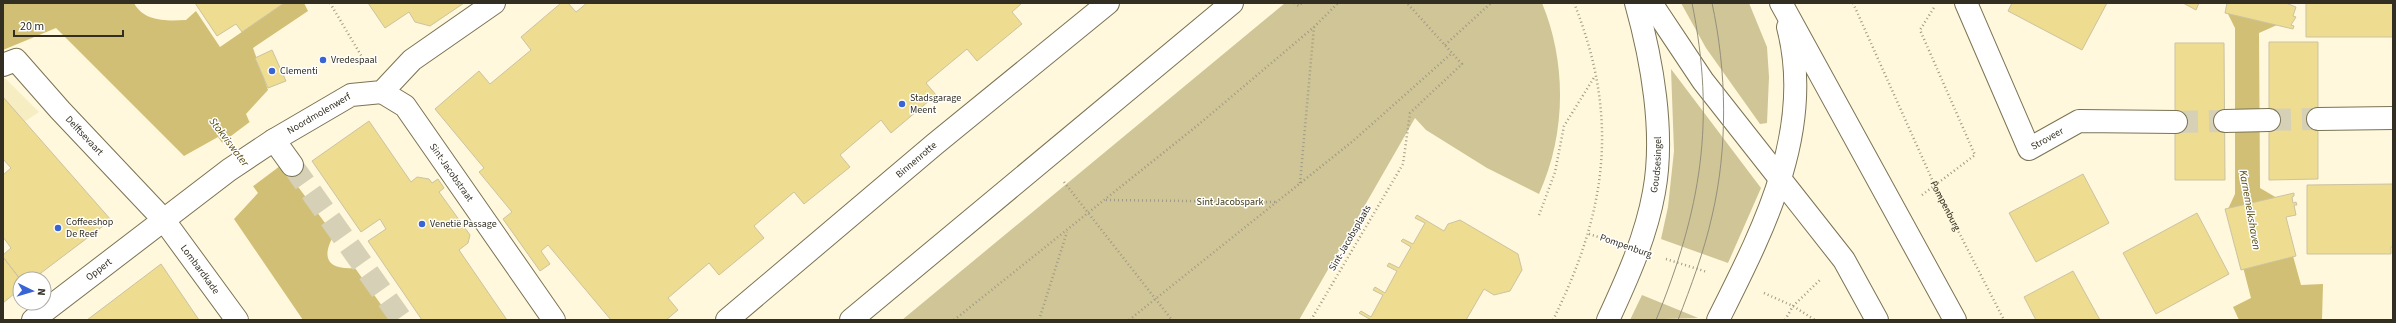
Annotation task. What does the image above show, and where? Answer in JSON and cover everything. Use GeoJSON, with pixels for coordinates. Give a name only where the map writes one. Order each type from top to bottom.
{"type":"FeatureCollection","features":[{"type":"Feature","properties":{"kind":"street"},"geometry":{"type":"LineString","coordinates":[[382,92],[412,60],[494,3]]}},
{"type":"Feature","properties":{"kind":"street","name":"Binnenrotte"},"geometry":{"type":"LineString","coordinates":[[727,320],[935,144],[1108,3]]}},
{"type":"Feature","properties":{"kind":"street"},"geometry":{"type":"LineString","coordinates":[[851,320],[1232,3]]}},
{"type":"Feature","properties":{"kind":"street","name":"Goudsesingel"},"geometry":{"type":"LineString","coordinates":[[1608,320],[1638,251],[1654,190],[1657,140],[1654,84],[1636,3]]}},
{"type":"Feature","properties":{"kind":"street"},"geometry":{"type":"LineString","coordinates":[[1651,3],[1703,81],[1844,260],[1877,320]]}},
{"type":"Feature","properties":{"kind":"street"},"geometry":{"type":"LineString","coordinates":[[1718,320],[1738,281],[1774,200],[1781,180],[1791,131],[1795,86],[1792,51],[1781,3]]}},
{"type":"Feature","properties":{"kind":"street"},"geometry":{"type":"LineString","coordinates":[[1781,3],[1955,320]]}},
{"type":"Feature","properties":{"kind":"street","name":"Stroveer"},"geometry":{"type":"LineString","coordinates":[[1966,3],[2029,149],[2079,121],[2176,122]]}},
{"type":"Feature","properties":{"kind":"street","name":"Delftsevaart"},"geometry":{"type":"LineString","coordinates":[[3,65],[16,60],[60,110],[164,219]]}},
{"type":"Feature","properties":{"kind":"street","name":"Noordmolenwerf"},"geometry":{"type":"LineString","coordinates":[[164,219],[229,170],[273,141],[351,95],[382,92]]}},
{"type":"Feature","properties":{"kind":"street","name":"Sint-Jacobstraat"},"geometry":{"type":"LineString","coordinates":[[382,92],[405,106],[554,320]]}},
{"type":"Feature","properties":{"kind":"street"},"geometry":{"type":"LineString","coordinates":[[2318,119],[2393,118]]}},
{"type":"Feature","properties":{"kind":"street"},"geometry":{"type":"LineString","coordinates":[[2225,121],[2269,120]]}},
{"type":"Feature","properties":{"kind":"street"},"geometry":{"type":"LineString","coordinates":[[273,141],[292,165]]}},
{"type":"Feature","properties":{"kind":"street","name":"Oppert"},"geometry":{"type":"LineString","coordinates":[[33,320],[164,219]]}},
{"type":"Feature","properties":{"kind":"street","name":"Lombardkade"},"geometry":{"type":"LineString","coordinates":[[164,219],[237,320]]}},
{"type":"Feature","properties":{"kind":"path"},"geometry":{"type":"LineString","coordinates":[[330,3],[382,92]]}},
{"type":"Feature","properties":{"kind":"path"},"geometry":{"type":"LineString","coordinates":[[1294,3],[1299,6],[1302,3]]}},
{"type":"Feature","properties":{"kind":"path"},"geometry":{"type":"LineString","coordinates":[[954,320],[1106,200],[1314,28],[1338,3]]}},
{"type":"Feature","properties":{"kind":"path"},"geometry":{"type":"LineString","coordinates":[[1129,320],[1275,202],[1300,184],[1352,141],[1452,53],[1408,3]]}},
{"type":"Feature","properties":{"kind":"path"},"geometry":{"type":"LineString","coordinates":[[1445,45],[1491,3]]}},
{"type":"Feature","properties":{"kind":"path","name":"Pompenburg"},"geometry":{"type":"LineString","coordinates":[[1574,3],[1591,54],[1596,76],[1602,133],[1602,160],[1599,189],[1589,234],[1638,251],[1738,281],[1793,306],[1815,320]]}},
{"type":"Feature","properties":{"kind":"path","name":"Pompenburg"},"geometry":{"type":"LineString","coordinates":[[1853,3],[1935,186],[2004,320]]}},
{"type":"Feature","properties":{"kind":"path"},"geometry":{"type":"LineString","coordinates":[[1935,186],[1975,155],[1920,30],[1937,3]]}},
{"type":"Feature","properties":{"kind":"path"},"geometry":{"type":"LineString","coordinates":[[1300,184],[1314,28]]}},
{"type":"Feature","properties":{"kind":"path","name":"Sint-Jacobsplaats"},"geometry":{"type":"LineString","coordinates":[[1311,320],[1403,164],[1410,113],[1462,64],[1452,53]]}},
{"type":"Feature","properties":{"kind":"path"},"geometry":{"type":"LineString","coordinates":[[1539,215],[1555,172],[1564,126],[1596,76]]}},
{"type":"Feature","properties":{"kind":"path"},"geometry":{"type":"LineString","coordinates":[[1066,185],[1172,320]]}},
{"type":"Feature","properties":{"kind":"path"},"geometry":{"type":"LineString","coordinates":[[1106,200],[1275,202]]}},
{"type":"Feature","properties":{"kind":"path"},"geometry":{"type":"LineString","coordinates":[[1039,320],[1068,231]]}},
{"type":"Feature","properties":{"kind":"path"},"geometry":{"type":"LineString","coordinates":[[1553,320],[1589,234]]}},
{"type":"Feature","properties":{"kind":"path"},"geometry":{"type":"LineString","coordinates":[[1785,320],[1793,306]]}},
{"type":"Feature","properties":{"kind":"shaded area"},"geometry":{"type":"Polygon","coordinates":[[[5,78],[39,112],[3,136],[3,79],[5,78]]]}},
{"type":"Feature","properties":{"kind":"green space","name":"Sint Jacobspark"},"geometry":{"type":"Polygon","coordinates":[[[1285,3],[1542,3],[1556,50],[1560,99],[1554,148],[1548,171],[1539,194],[1487,168],[1426,130],[1415,118],[1299,320],[902,320],[1285,3]]]}},
{"type":"Feature","properties":{"kind":"green space"},"geometry":{"type":"Polygon","coordinates":[[[1681,3],[1749,3],[1767,47],[1769,77],[1767,123],[1760,124],[1706,48],[1681,3]]]}},
{"type":"Feature","properties":{"kind":"green space"},"geometry":{"type":"Polygon","coordinates":[[[1671,69],[1761,188],[1728,263],[1661,239],[1668,207],[1674,151],[1671,69]]]}},
{"type":"Feature","properties":{"kind":"green space"},"geometry":{"type":"Polygon","coordinates":[[[1642,295],[1691,315],[1698,318],[1630,320],[1642,295]]]}},
{"type":"Feature","properties":{"kind":"water","name":"Stokviswater"},"geometry":{"type":"Polygon","coordinates":[[[3,3],[134,3],[144,14],[164,20],[186,20],[196,11],[220,47],[284,3],[304,3],[308,11],[253,48],[268,90],[246,114],[249,121],[334,235],[328,251],[330,261],[333,265],[339,267],[355,268],[392,320],[303,320],[234,219],[258,193],[218,137],[184,156],[56,28],[3,50],[3,3]]]}},
{"type":"Feature","properties":{"kind":"water","name":"Karnemelkshaven"},"geometry":{"type":"Polygon","coordinates":[[[2230,3],[2277,25],[2259,33],[2260,188],[2277,198],[2301,285],[2323,284],[2322,320],[2239,320],[2233,307],[2251,298],[2228,209],[2235,194],[2235,28],[2228,14],[2230,3]]]}},
{"type":"Feature","properties":{"kind":"pier"},"geometry":{"type":"Polygon","coordinates":[[[251,121],[284,163],[252,187],[219,145],[251,121]]]}},
{"type":"Feature","properties":{"kind":"building"},"geometry":{"type":"Polygon","coordinates":[[[195,3],[284,3],[242,32],[236,24],[217,36],[195,3]]]}},
{"type":"Feature","properties":{"kind":"building"},"geometry":{"type":"Polygon","coordinates":[[[368,3],[464,3],[430,26],[415,22],[409,12],[385,28],[368,3]]]}},
{"type":"Feature","properties":{"kind":"building"},"geometry":{"type":"Polygon","coordinates":[[[561,3],[568,3],[576,12],[587,3],[1022,3],[1012,12],[1022,24],[977,61],[967,49],[926,83],[936,95],[891,133],[881,120],[840,155],[850,167],[804,204],[794,192],[754,226],[764,238],[719,275],[709,263],[668,298],[678,310],[666,320],[611,320],[548,245],[541,251],[550,264],[540,271],[503,219],[512,212],[479,172],[484,168],[435,109],[479,71],[490,84],[531,50],[521,37],[561,3]]]}},
{"type":"Feature","properties":{"kind":"building"},"geometry":{"type":"Polygon","coordinates":[[[2012,3],[2107,3],[2082,50],[2008,11],[2012,3]]]}},
{"type":"Feature","properties":{"kind":"building"},"geometry":{"type":"Polygon","coordinates":[[[2183,3],[2199,3],[2196,10],[2183,3]]]}},
{"type":"Feature","properties":{"kind":"building"},"geometry":{"type":"Polygon","coordinates":[[[2227,3],[2286,3],[2296,7],[2293,16],[2296,17],[2291,25],[2294,26],[2293,29],[2225,13],[2227,3]]]}},
{"type":"Feature","properties":{"kind":"building"},"geometry":{"type":"Polygon","coordinates":[[[2306,3],[2393,3],[2393,37],[2306,37],[2306,3]]]}},
{"type":"Feature","properties":{"kind":"building"},"geometry":{"type":"Polygon","coordinates":[[[2269,42],[2318,42],[2318,179],[2269,180],[2269,42]]]}},
{"type":"Feature","properties":{"kind":"building"},"geometry":{"type":"Polygon","coordinates":[[[2175,43],[2224,43],[2225,180],[2175,180],[2175,43]]]}},
{"type":"Feature","properties":{"kind":"building"},"geometry":{"type":"Polygon","coordinates":[[[272,50],[286,81],[268,88],[255,58],[272,50]]]}},
{"type":"Feature","properties":{"kind":"building"},"geometry":{"type":"Polygon","coordinates":[[[3,97],[111,220],[44,271],[14,271],[3,257],[3,255],[11,248],[3,237],[3,175],[11,168],[3,159],[3,97]]]}},
{"type":"Feature","properties":{"kind":"building","name":"Venetië Passage"},"geometry":{"type":"Polygon","coordinates":[[[369,121],[411,182],[417,177],[429,179],[432,183],[438,179],[444,188],[439,192],[470,235],[468,243],[459,250],[507,320],[422,320],[368,241],[386,229],[380,219],[361,232],[312,161],[369,121]]]}},
{"type":"Feature","properties":{"kind":"building"},"geometry":{"type":"Polygon","coordinates":[[[2083,174],[2109,223],[2036,262],[2009,213],[2083,174]]]}},
{"type":"Feature","properties":{"kind":"building"},"geometry":{"type":"Polygon","coordinates":[[[2393,184],[2393,247],[2391,247],[2391,254],[2307,254],[2307,185],[2393,184]]]}},
{"type":"Feature","properties":{"kind":"building"},"geometry":{"type":"Polygon","coordinates":[[[2294,193],[2294,196],[2292,197],[2293,203],[2296,202],[2297,205],[2294,205],[2296,215],[2286,217],[2296,256],[2241,270],[2225,209],[2294,193]]]}},
{"type":"Feature","properties":{"kind":"building"},"geometry":{"type":"Polygon","coordinates":[[[2197,213],[2229,274],[2156,314],[2123,253],[2197,213]]]}},
{"type":"Feature","properties":{"kind":"building"},"geometry":{"type":"Polygon","coordinates":[[[1417,215],[1444,231],[1448,224],[1460,220],[1518,254],[1522,270],[1510,291],[1494,295],[1484,289],[1466,320],[1371,320],[1359,313],[1361,311],[1371,317],[1383,295],[1373,290],[1375,287],[1385,293],[1397,271],[1387,266],[1389,263],[1399,268],[1411,247],[1401,241],[1403,239],[1413,244],[1425,223],[1415,218],[1417,215]]]}},
{"type":"Feature","properties":{"kind":"building"},"geometry":{"type":"Polygon","coordinates":[[[3,257],[14,271],[12,271],[12,296],[3,303],[3,257]]]}},
{"type":"Feature","properties":{"kind":"building"},"geometry":{"type":"Polygon","coordinates":[[[161,264],[199,320],[87,320],[161,264]]]}},
{"type":"Feature","properties":{"kind":"building"},"geometry":{"type":"Polygon","coordinates":[[[2073,271],[2100,320],[2036,320],[2024,297],[2073,271]]]}},
{"type":"Feature","properties":{"kind":"tunnel"},"geometry":{"type":"LineString","coordinates":[[2269,120],[2318,119]]}},
{"type":"Feature","properties":{"kind":"tunnel"},"geometry":{"type":"LineString","coordinates":[[2176,122],[2225,121]]}},
{"type":"Feature","properties":{"kind":"tunnel"},"geometry":{"type":"LineString","coordinates":[[292,165],[402,320]]}},
{"type":"Feature","properties":{"kind":"tram line"},"geometry":{"type":"LineString","coordinates":[[1656,320],[1684,241],[1700,164],[1703,126],[1703,87],[1699,46],[1692,3]]}},
{"type":"Feature","properties":{"kind":"tram line"},"geometry":{"type":"LineString","coordinates":[[1678,320],[1697,269],[1709,229],[1721,164],[1724,110],[1723,83],[1721,56],[1712,3]]}},
{"type":"Feature","properties":{"kind":"place","name":"Vredespaal"},"geometry":{"type":"Point","coordinates":[323,60]}},
{"type":"Feature","properties":{"kind":"place","name":"Clementi"},"geometry":{"type":"Point","coordinates":[272,71]}},
{"type":"Feature","properties":{"kind":"place","name":"Stadsgarage Meent"},"geometry":{"type":"Point","coordinates":[902,104]}},
{"type":"Feature","properties":{"kind":"place","name":"Venetië Passage"},"geometry":{"type":"Point","coordinates":[422,224]}},
{"type":"Feature","properties":{"kind":"place","name":"Coffeeshop De Reef"},"geometry":{"type":"Point","coordinates":[58,228]}}]}
